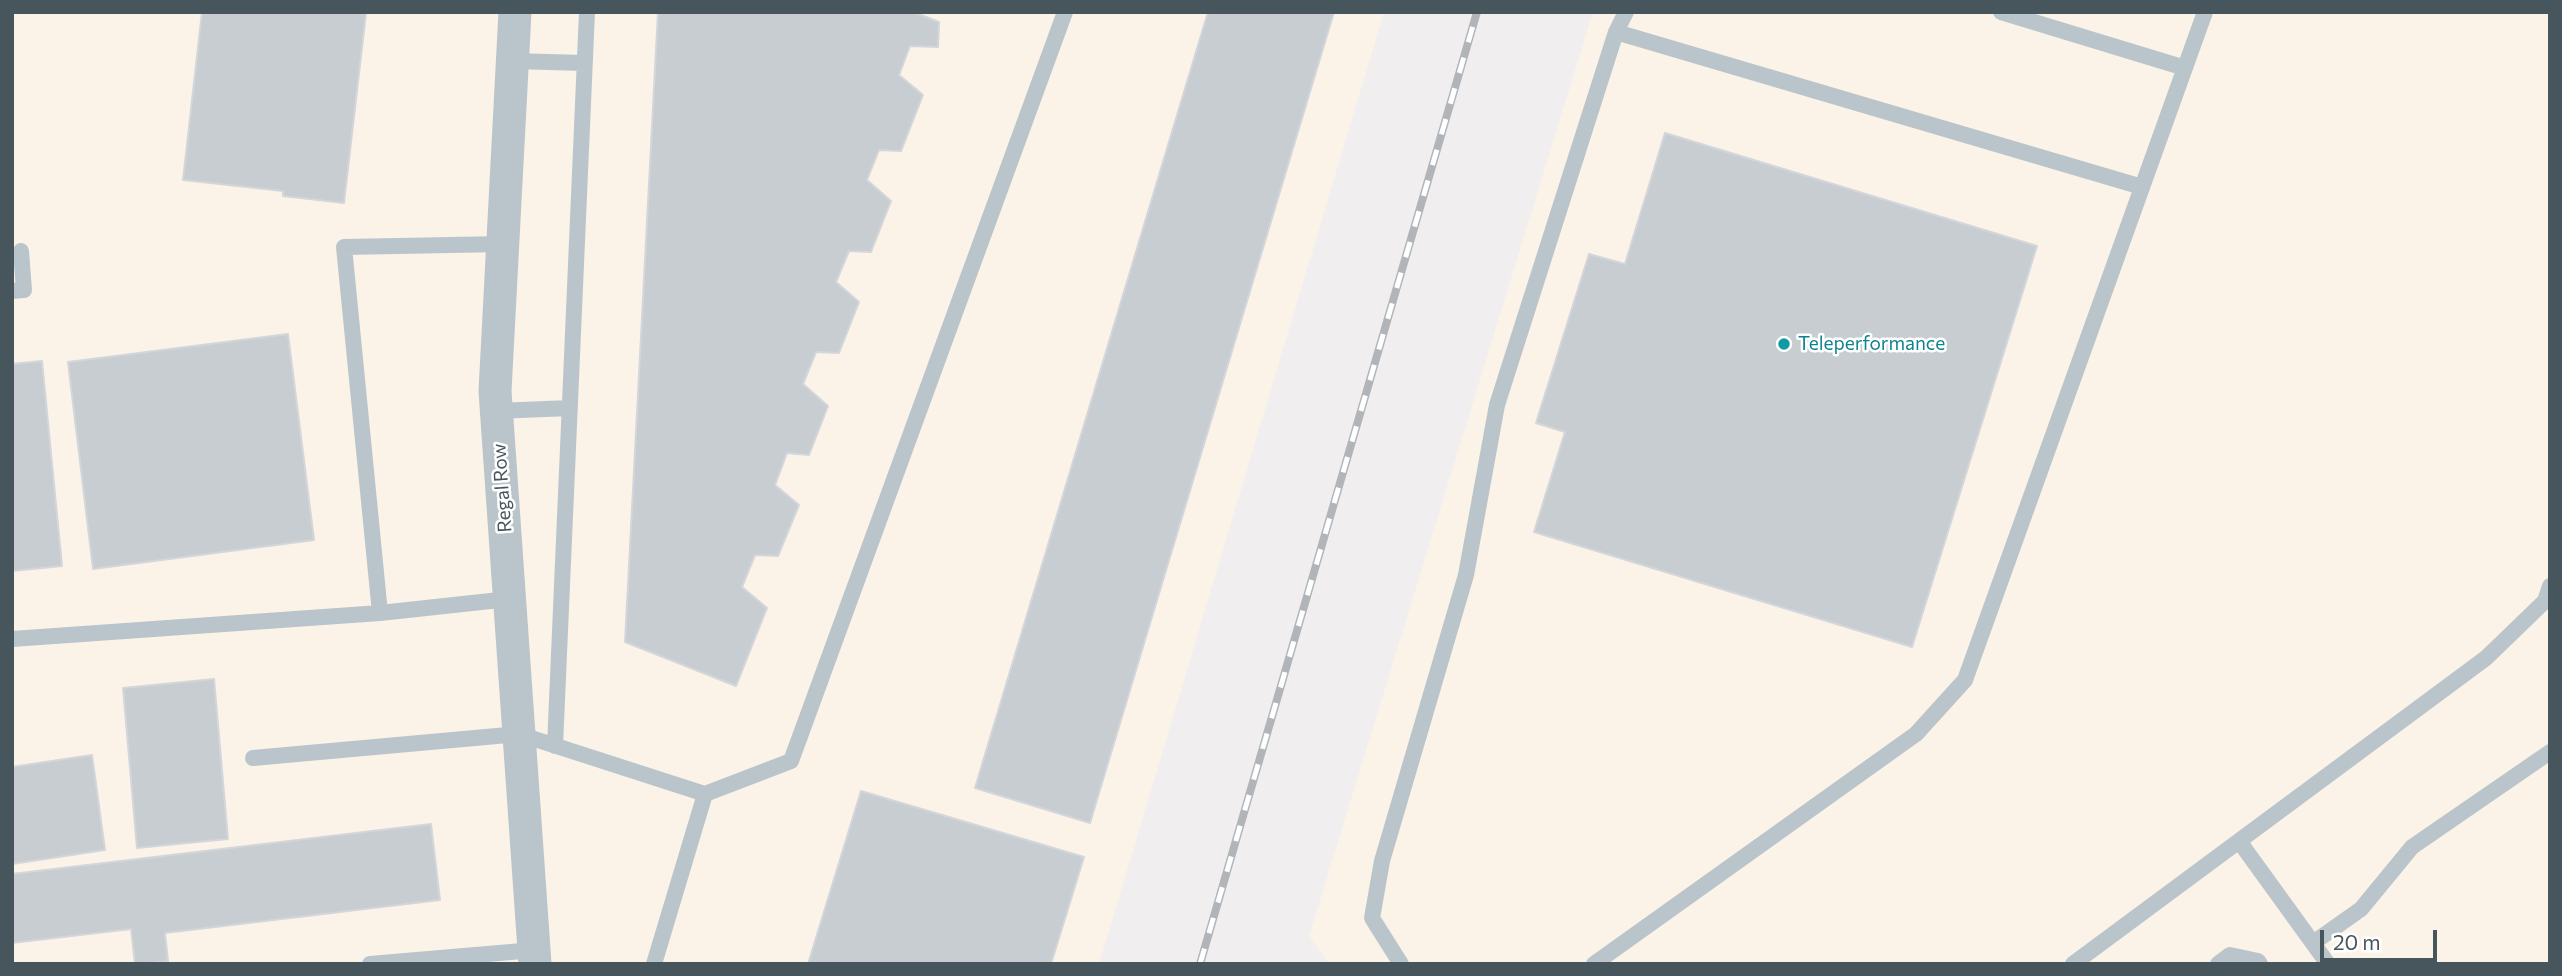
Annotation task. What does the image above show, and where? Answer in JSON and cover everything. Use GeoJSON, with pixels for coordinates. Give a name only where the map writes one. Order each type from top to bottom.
{"type":"FeatureCollection","features":[{"type":"Feature","properties":{"kind":"street","name":"Regal Row"},"geometry":{"type":"LineString","coordinates":[[516,12],[495,391],[535,957]]}},
{"type":"Feature","properties":{"kind":"lane"},"geometry":{"type":"LineString","coordinates":[[555,746],[587,12]]}},
{"type":"Feature","properties":{"kind":"lane"},"geometry":{"type":"LineString","coordinates":[[253,758],[519,734],[705,793],[791,761],[1065,12]]}},
{"type":"Feature","properties":{"kind":"lane"},"geometry":{"type":"LineString","coordinates":[[1401,964],[1372,918],[1382,861],[1466,575],[1497,405],[1616,32],[1626,12]]}},
{"type":"Feature","properties":{"kind":"lane"},"geometry":{"type":"LineString","coordinates":[[2001,12],[2185,68]]}},
{"type":"Feature","properties":{"kind":"lane"},"geometry":{"type":"LineString","coordinates":[[1594,964],[1916,734],[1965,680],[2205,12]]}},
{"type":"Feature","properties":{"kind":"lane"},"geometry":{"type":"LineString","coordinates":[[1616,32],[2142,187]]}},
{"type":"Feature","properties":{"kind":"lane"},"geometry":{"type":"LineString","coordinates":[[513,61],[584,63]]}},
{"type":"Feature","properties":{"kind":"lane"},"geometry":{"type":"LineString","coordinates":[[380,612],[344,247],[503,244]]}},
{"type":"Feature","properties":{"kind":"lane"},"geometry":{"type":"LineString","coordinates":[[12,291],[24,290],[21,251]]}},
{"type":"Feature","properties":{"kind":"lane"},"geometry":{"type":"LineString","coordinates":[[496,411],[570,408]]}},
{"type":"Feature","properties":{"kind":"lane"},"geometry":{"type":"LineString","coordinates":[[2073,964],[2486,658],[2545,601],[2550,586]]}},
{"type":"Feature","properties":{"kind":"lane"},"geometry":{"type":"LineString","coordinates":[[12,639],[380,612],[509,599]]}},
{"type":"Feature","properties":{"kind":"lane"},"geometry":{"type":"LineString","coordinates":[[2314,943],[2361,909],[2412,847],[2550,752]]}},
{"type":"Feature","properties":{"kind":"lane"},"geometry":{"type":"LineString","coordinates":[[653,964],[705,793]]}},
{"type":"Feature","properties":{"kind":"lane"},"geometry":{"type":"LineString","coordinates":[[2239,841],[2328,964]]}},
{"type":"Feature","properties":{"kind":"lane"},"geometry":{"type":"LineString","coordinates":[[2218,964],[2230,956],[2258,961],[2260,964]]}},
{"type":"Feature","properties":{"kind":"lane"},"geometry":{"type":"LineString","coordinates":[[370,964],[535,957]]}},
{"type":"Feature","properties":{"kind":"shaded area"},"geometry":{"type":"Polygon","coordinates":[[[12,12],[1384,12],[1099,964],[12,964],[12,12]]]}},
{"type":"Feature","properties":{"kind":"shaded area"},"geometry":{"type":"Polygon","coordinates":[[[1593,12],[2550,12],[2550,964],[1329,964],[1309,936],[1593,12]]]}},
{"type":"Feature","properties":{"kind":"building"},"geometry":{"type":"Polygon","coordinates":[[[202,12],[366,13],[344,203],[283,196],[283,191],[183,180],[202,12]]]}},
{"type":"Feature","properties":{"kind":"building"},"geometry":{"type":"Polygon","coordinates":[[[658,12],[913,12],[939,22],[938,47],[910,46],[899,75],[923,95],[901,151],[879,150],[867,180],[891,201],[871,252],[849,251],[836,282],[859,302],[839,353],[816,352],[803,384],[828,406],[809,455],[787,453],[775,485],[799,505],[778,556],[755,555],[742,587],[767,608],[736,686],[625,642],[658,12]]]}},
{"type":"Feature","properties":{"kind":"building"},"geometry":{"type":"Polygon","coordinates":[[[1208,12],[1334,12],[1090,823],[975,788],[1208,12]]]}},
{"type":"Feature","properties":{"kind":"building","name":"Teleperformance"},"geometry":{"type":"Polygon","coordinates":[[[1665,133],[2037,246],[1912,647],[1534,532],[1565,432],[1536,423],[1589,254],[1625,264],[1665,133]]]}},
{"type":"Feature","properties":{"kind":"building"},"geometry":{"type":"Polygon","coordinates":[[[288,334],[314,540],[93,569],[68,362],[288,334]]]}},
{"type":"Feature","properties":{"kind":"building"},"geometry":{"type":"Polygon","coordinates":[[[42,361],[62,566],[12,571],[12,364],[42,361]]]}},
{"type":"Feature","properties":{"kind":"building"},"geometry":{"type":"Polygon","coordinates":[[[214,679],[228,839],[137,848],[123,688],[214,679]]]}},
{"type":"Feature","properties":{"kind":"building"},"geometry":{"type":"Polygon","coordinates":[[[92,755],[105,850],[12,864],[12,767],[92,755]]]}},
{"type":"Feature","properties":{"kind":"building"},"geometry":{"type":"Polygon","coordinates":[[[861,791],[1084,857],[1051,964],[808,964],[861,791]]]}},
{"type":"Feature","properties":{"kind":"building"},"geometry":{"type":"Polygon","coordinates":[[[431,824],[440,900],[165,933],[168,961],[142,964],[135,964],[131,929],[12,943],[12,874],[431,824]]]}},
{"type":"Feature","properties":{"kind":"railway"},"geometry":{"type":"LineString","coordinates":[[1200,964],[1477,12]]}},
{"type":"Feature","properties":{"kind":"place","name":"Teleperformance"},"geometry":{"type":"Point","coordinates":[1784,344]}}]}
